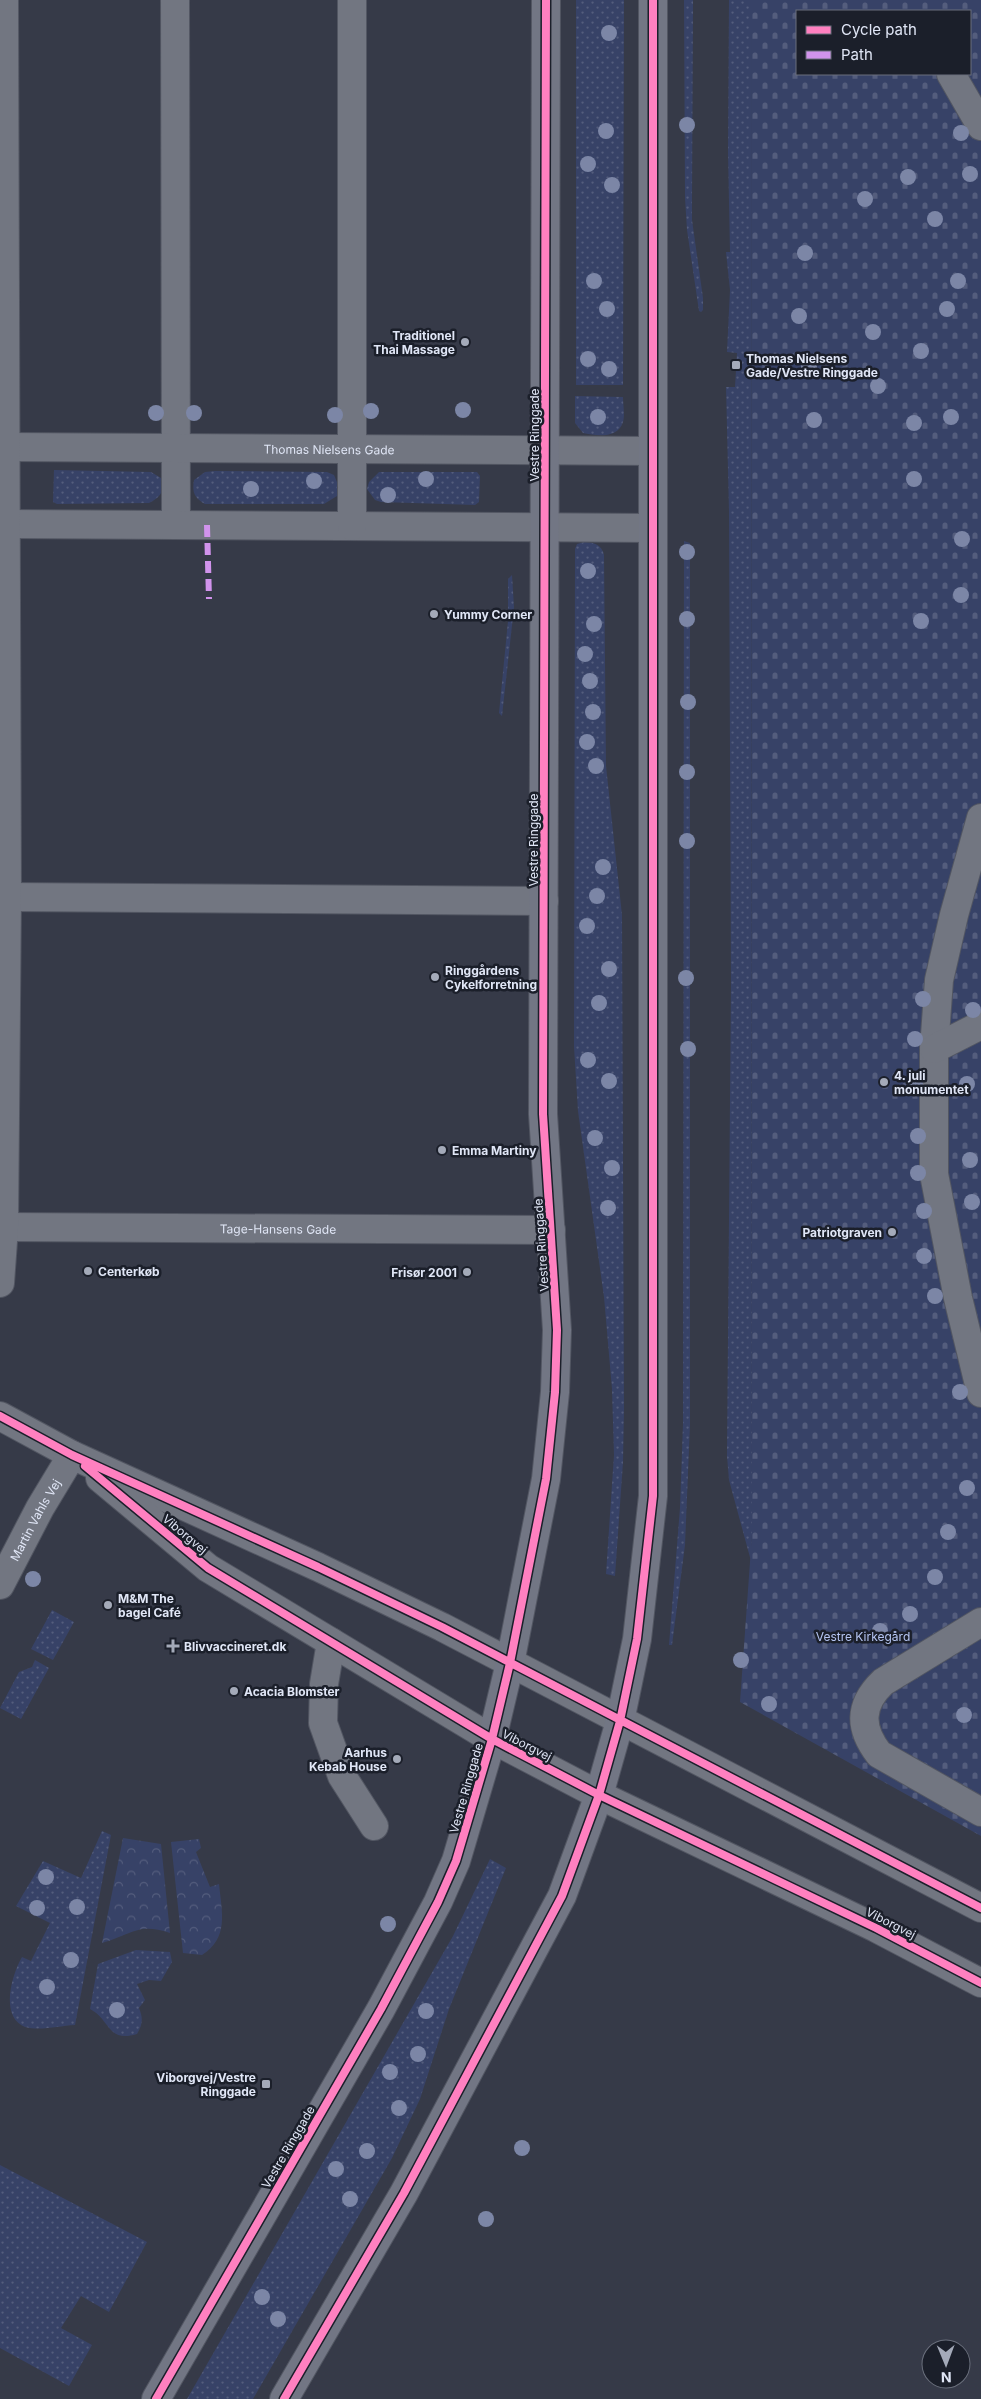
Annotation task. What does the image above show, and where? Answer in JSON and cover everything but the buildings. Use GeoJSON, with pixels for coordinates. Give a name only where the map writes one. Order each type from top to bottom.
{"type":"FeatureCollection","features":[{"type":"Feature","properties":{"kind":"main road","name":"Vestre Ringgade"},"geometry":{"type":"LineString","coordinates":[[156,2399],[380,2009],[438,1902],[456,1860],[492,1739],[510,1663],[546,1479],[555,1392],[557,1330],[543,1114],[546,0]]}},
{"type":"Feature","properties":{"kind":"main road"},"geometry":{"type":"LineString","coordinates":[[284,2399],[404,2193],[562,1896],[599,1795],[620,1721],[637,1639],[653,1496],[653,0]]}},
{"type":"Feature","properties":{"kind":"street"},"geometry":{"type":"LineString","coordinates":[[0,1283],[4,1227],[7,897],[7,524],[4,486],[7,447],[4,0]]}},
{"type":"Feature","properties":{"kind":"street"},"geometry":{"type":"LineString","coordinates":[[175,0],[176,525]]}},
{"type":"Feature","properties":{"kind":"street"},"geometry":{"type":"LineString","coordinates":[[352,0],[352,526]]}},
{"type":"Feature","properties":{"kind":"street"},"geometry":{"type":"LineString","coordinates":[[952,75],[981,126]]}},
{"type":"Feature","properties":{"kind":"street","name":"Thomas Nielsens Gade"},"geometry":{"type":"LineString","coordinates":[[7,447],[653,451]]}},
{"type":"Feature","properties":{"kind":"street"},"geometry":{"type":"LineString","coordinates":[[7,524],[652,528]]}},
{"type":"Feature","properties":{"kind":"street"},"geometry":{"type":"LineString","coordinates":[[981,818],[954,915],[939,980],[934,1050],[934,1174],[958,1298],[981,1393]]}},
{"type":"Feature","properties":{"kind":"street"},"geometry":{"type":"LineString","coordinates":[[7,897],[544,900]]}},
{"type":"Feature","properties":{"kind":"street"},"geometry":{"type":"LineString","coordinates":[[934,1050],[981,1025]]}},
{"type":"Feature","properties":{"kind":"street","name":"Tage-Hansens Gade"},"geometry":{"type":"LineString","coordinates":[[4,1227],[551,1230]]}},
{"type":"Feature","properties":{"kind":"street","name":"Viborgvej"},"geometry":{"type":"LineString","coordinates":[[0,1416],[72,1455],[318,1567],[510,1663],[981,1908]]}},
{"type":"Feature","properties":{"kind":"street","name":"Viborgvej"},"geometry":{"type":"LineString","coordinates":[[72,1455],[208,1568],[492,1739],[599,1795],[876,1928],[981,1983]]}},
{"type":"Feature","properties":{"kind":"street","name":"Martin Vahls Vej"},"geometry":{"type":"LineString","coordinates":[[0,1585],[40,1508],[72,1455]]}},
{"type":"Feature","properties":{"kind":"street"},"geometry":{"type":"LineString","coordinates":[[981,1622],[883,1682],[873,1692],[866,1705],[865,1723],[870,1742],[879,1754],[981,1812]]}},
{"type":"Feature","properties":{"kind":"street"},"geometry":{"type":"LineString","coordinates":[[330,1642],[324,1684],[323,1723],[342,1776],[374,1826]]}},
{"type":"Feature","properties":{"kind":"green space"},"geometry":{"type":"Polygon","coordinates":[[[576,0],[624,0],[623,385],[576,385],[576,0]]]}},
{"type":"Feature","properties":{"kind":"green space"},"geometry":{"type":"Polygon","coordinates":[[[684,0],[693,0],[692,220],[703,298],[703,310],[701,312],[699,311],[687,230],[685,198],[684,0]]]}},
{"type":"Feature","properties":{"kind":"green space"},"geometry":{"type":"Polygon","coordinates":[[[729,0],[751,0],[751,1561],[729,1480],[727,1456],[731,984],[729,511],[726,387],[735,387],[737,353],[727,352],[730,290],[726,252],[730,252],[728,152],[729,0]]]}},
{"type":"Feature","properties":{"kind":"green space","name":"Vestre Kirkegård"},"geometry":{"type":"Polygon","coordinates":[[[751,0],[981,0],[981,1836],[740,1702],[752,1534],[751,0]]]}},
{"type":"Feature","properties":{"kind":"green space"},"geometry":{"type":"Polygon","coordinates":[[[575,396],[623,397],[624,416],[620,427],[612,434],[606,435],[583,433],[575,423],[575,396]]]}},
{"type":"Feature","properties":{"kind":"green space"},"geometry":{"type":"Polygon","coordinates":[[[54,470],[151,472],[161,478],[163,486],[159,496],[149,503],[57,504],[53,502],[54,470]]]}},
{"type":"Feature","properties":{"kind":"green space"},"geometry":{"type":"Polygon","coordinates":[[[205,472],[327,472],[334,475],[340,489],[337,496],[324,504],[205,504],[195,494],[193,488],[194,480],[205,472]]]}},
{"type":"Feature","properties":{"kind":"green space"},"geometry":{"type":"Polygon","coordinates":[[[379,472],[477,472],[480,476],[479,502],[475,505],[381,502],[375,500],[367,489],[369,482],[379,472]]]}},
{"type":"Feature","properties":{"kind":"green space"},"geometry":{"type":"Polygon","coordinates":[[[684,541],[690,543],[690,1425],[685,1545],[672,1645],[669,1645],[680,1508],[683,1424],[684,541]]]}},
{"type":"Feature","properties":{"kind":"green space"},"geometry":{"type":"Polygon","coordinates":[[[584,542],[597,545],[604,555],[606,766],[622,915],[624,1409],[623,1462],[615,1576],[606,1574],[614,1455],[612,1389],[604,1297],[578,1111],[574,1047],[575,549],[577,544],[584,542]]]}},
{"type":"Feature","properties":{"kind":"green space"},"geometry":{"type":"Polygon","coordinates":[[[512,575],[514,607],[502,716],[499,713],[508,621],[508,579],[512,575]]]}},
{"type":"Feature","properties":{"kind":"green space"},"geometry":{"type":"Polygon","coordinates":[[[52,1610],[74,1622],[53,1660],[31,1649],[52,1610]]]}},
{"type":"Feature","properties":{"kind":"green space"},"geometry":{"type":"Polygon","coordinates":[[[35,1660],[49,1668],[21,1719],[0,1708],[19,1672],[32,1667],[35,1660]]]}},
{"type":"Feature","properties":{"kind":"green space"},"geometry":{"type":"Polygon","coordinates":[[[102,1831],[111,1835],[75,2025],[43,2028],[25,2027],[17,2022],[12,2015],[10,1995],[14,1975],[22,1957],[31,1961],[50,1923],[16,1906],[43,1861],[81,1878],[102,1831]]]}},
{"type":"Feature","properties":{"kind":"green space"},"geometry":{"type":"Polygon","coordinates":[[[123,1838],[161,1844],[170,1933],[142,1929],[102,1943],[123,1838]]]}},
{"type":"Feature","properties":{"kind":"green space"},"geometry":{"type":"Polygon","coordinates":[[[199,1839],[201,1848],[196,1852],[210,1887],[219,1884],[222,1915],[220,1933],[216,1941],[202,1955],[183,1953],[171,1842],[199,1839]]]}},
{"type":"Feature","properties":{"kind":"green space"},"geometry":{"type":"Polygon","coordinates":[[[490,1859],[506,1868],[449,2009],[420,2099],[392,2158],[253,2399],[187,2399],[453,1936],[490,1859]]]}},
{"type":"Feature","properties":{"kind":"green space"},"geometry":{"type":"Polygon","coordinates":[[[136,1950],[170,1952],[172,1962],[161,1981],[149,1980],[137,1984],[145,2000],[139,2008],[142,2018],[140,2027],[137,2034],[120,2035],[114,2033],[90,2009],[98,1964],[136,1950]]]}},
{"type":"Feature","properties":{"kind":"green space"},"geometry":{"type":"Polygon","coordinates":[[[0,2165],[147,2242],[109,2312],[81,2296],[61,2328],[92,2345],[69,2386],[0,2348],[0,2165]]]}},
{"type":"Feature","properties":{"kind":"marked path"},"geometry":{"type":"LineString","coordinates":[[207,525],[209,599]]}},
{"type":"Feature","properties":{"kind":"cycle path"},"geometry":{"type":"LineString","coordinates":[[156,2399],[381,2009],[438,1902],[456,1861],[492,1739],[510,1663],[546,1479],[555,1392],[557,1330],[543,1114],[546,0]]}},
{"type":"Feature","properties":{"kind":"cycle path"},"geometry":{"type":"LineString","coordinates":[[284,2399],[404,2193],[562,1896],[599,1795],[620,1721],[637,1639],[653,1496],[653,0]]}},
{"type":"Feature","properties":{"kind":"cycle path"},"geometry":{"type":"LineString","coordinates":[[0,1416],[72,1455],[318,1567],[442,1627],[981,1908]]}},
{"type":"Feature","properties":{"kind":"cycle path"},"geometry":{"type":"LineString","coordinates":[[85,1466],[208,1568],[492,1739],[599,1795],[876,1928],[981,1983]]}},
{"type":"Feature","properties":{"kind":"place","name":"Traditionel Thai Massage"},"geometry":{"type":"Point","coordinates":[465,342]}},
{"type":"Feature","properties":{"kind":"place","name":"Thomas Nielsens Gade/Vestre Ringgade"},"geometry":{"type":"Point","coordinates":[736,365]}},
{"type":"Feature","properties":{"kind":"place","name":"Yummy Corner"},"geometry":{"type":"Point","coordinates":[434,614]}},
{"type":"Feature","properties":{"kind":"place","name":"Ringgårdens Cykelforretning"},"geometry":{"type":"Point","coordinates":[435,977]}},
{"type":"Feature","properties":{"kind":"place","name":"4. juli monumentet"},"geometry":{"type":"Point","coordinates":[884,1082]}},
{"type":"Feature","properties":{"kind":"place","name":"Emma Martiny"},"geometry":{"type":"Point","coordinates":[442,1150]}},
{"type":"Feature","properties":{"kind":"place","name":"Patriotgraven"},"geometry":{"type":"Point","coordinates":[892,1232]}},
{"type":"Feature","properties":{"kind":"place","name":"Centerkøb"},"geometry":{"type":"Point","coordinates":[88,1271]}},
{"type":"Feature","properties":{"kind":"place","name":"Frisør 2001"},"geometry":{"type":"Point","coordinates":[467,1272]}},
{"type":"Feature","properties":{"kind":"place","name":"M&M The bagel Café"},"geometry":{"type":"Point","coordinates":[108,1605]}},
{"type":"Feature","properties":{"kind":"place","name":"Blivvaccineret.dk"},"geometry":{"type":"Point","coordinates":[173,1646]}},
{"type":"Feature","properties":{"kind":"place","name":"Acacia Blomster"},"geometry":{"type":"Point","coordinates":[234,1691]}},
{"type":"Feature","properties":{"kind":"place","name":"Aarhus Kebab House"},"geometry":{"type":"Point","coordinates":[397,1759]}},
{"type":"Feature","properties":{"kind":"place","name":"Viborgvej/Vestre Ringgade"},"geometry":{"type":"Point","coordinates":[266,2084]}}]}
